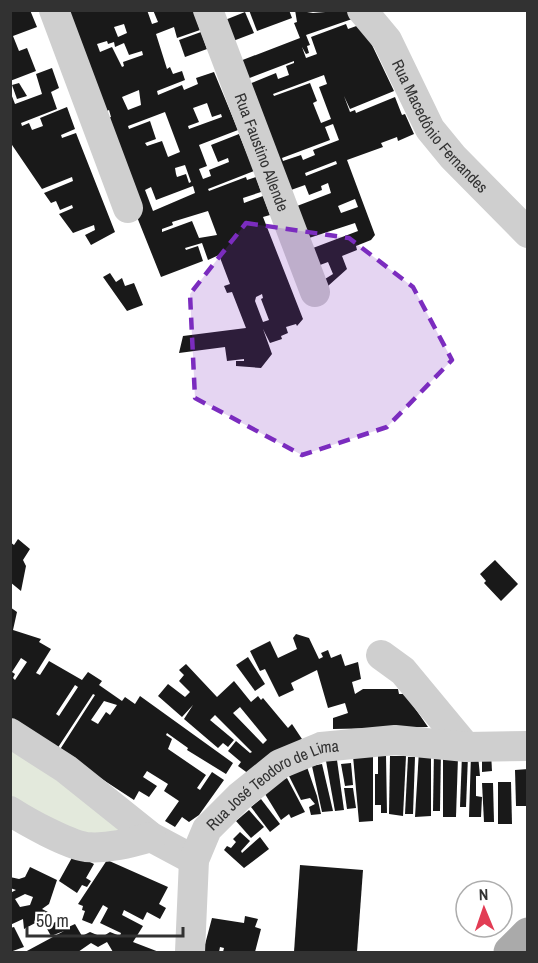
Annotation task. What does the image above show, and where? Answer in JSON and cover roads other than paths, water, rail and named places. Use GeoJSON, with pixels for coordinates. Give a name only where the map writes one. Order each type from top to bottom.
{"type":"FeatureCollection","features":[{"type":"Feature","properties":{"kind":"main road"},"geometry":{"type":"LineString","coordinates":[[510,952],[528,934]]}},
{"type":"Feature","properties":{"kind":"street"},"geometry":{"type":"LineString","coordinates":[[54,10],[128,208]]}},
{"type":"Feature","properties":{"kind":"street","name":"Rua Faustino Allende"},"geometry":{"type":"LineString","coordinates":[[208,10],[315,292]]}},
{"type":"Feature","properties":{"kind":"street","name":"Rua Macedônio Fernandes"},"geometry":{"type":"LineString","coordinates":[[362,10],[387,40],[430,129],[453,157],[528,233]]}},
{"type":"Feature","properties":{"kind":"street"},"geometry":{"type":"LineString","coordinates":[[381,655],[403,671],[465,747],[528,746]]}},
{"type":"Feature","properties":{"kind":"street"},"geometry":{"type":"LineString","coordinates":[[10,733],[66,769],[151,837],[194,860]]}},
{"type":"Feature","properties":{"kind":"street","name":"Rua José Teodoro de Lima"},"geometry":{"type":"LineString","coordinates":[[190,952],[194,860],[207,829],[239,797],[280,764],[321,747],[396,740],[465,747]]}},
{"type":"Feature","properties":{"kind":"street"},"geometry":{"type":"LineString","coordinates":[[10,811],[29,823],[85,847],[115,846],[151,837]]}}]}
